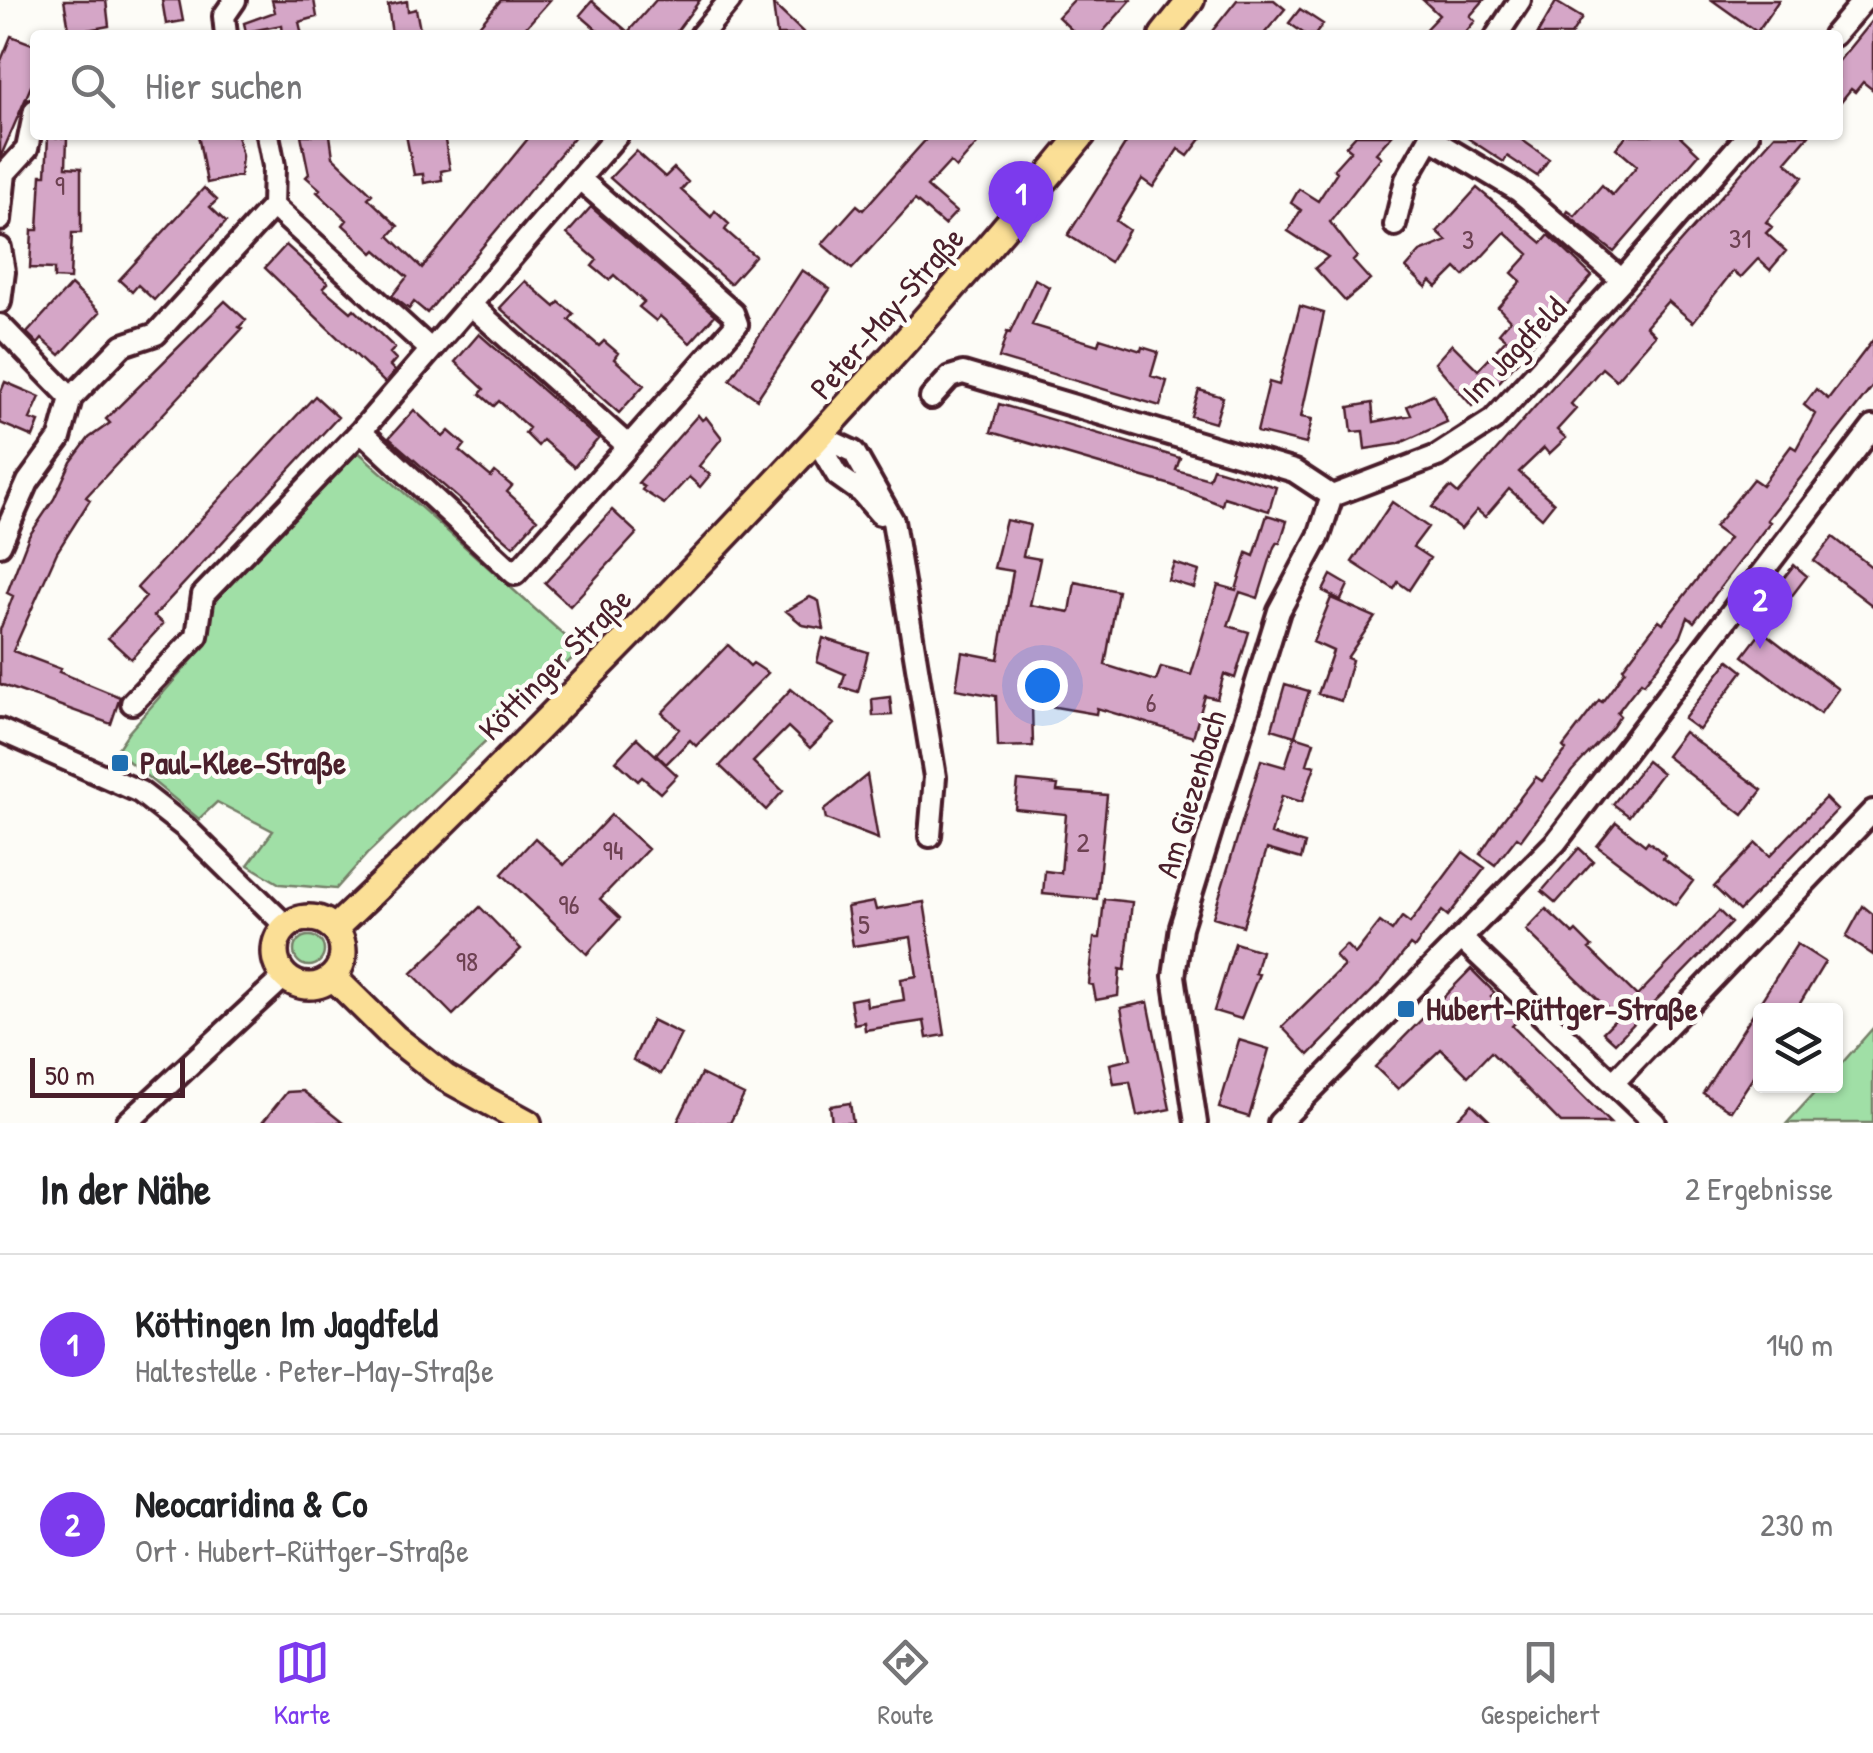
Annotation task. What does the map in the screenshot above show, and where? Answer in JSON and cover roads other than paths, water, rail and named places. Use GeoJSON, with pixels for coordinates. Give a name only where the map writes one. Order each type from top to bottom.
{"type":"FeatureCollection","features":[{"type":"Feature","properties":{"kind":"main road"},"geometry":{"type":"LineString","coordinates":[[1167,30],[1191,0]]}},
{"type":"Feature","properties":{"kind":"main road","name":"Peter-May-Straße"},"geometry":{"type":"LineString","coordinates":[[817,441],[1078,140]]}},
{"type":"Feature","properties":{"kind":"main road","name":"Köttinger Straße"},"geometry":{"type":"LineString","coordinates":[[334,929],[532,735],[817,441]]}},
{"type":"Feature","properties":{"kind":"main road"},"geometry":{"type":"LineString","coordinates":[[310,918],[334,929],[343,953],[333,976],[322,984],[309,986],[285,976],[276,951],[278,938],[286,927],[310,918]]}},
{"type":"Feature","properties":{"kind":"main road"},"geometry":{"type":"LineString","coordinates":[[333,976],[394,1038],[446,1078],[528,1123]]}},
{"type":"Feature","properties":{"kind":"street"},"geometry":{"type":"LineString","coordinates":[[225,30],[224,16],[235,0]]}},
{"type":"Feature","properties":{"kind":"street"},"geometry":{"type":"LineString","coordinates":[[705,30],[730,0]]}},
{"type":"Feature","properties":{"kind":"street"},"geometry":{"type":"LineString","coordinates":[[1500,30],[1520,0]]}},
{"type":"Feature","properties":{"kind":"street"},"geometry":{"type":"LineString","coordinates":[[1839,30],[1869,0]]}},
{"type":"Feature","properties":{"kind":"street"},"geometry":{"type":"LineString","coordinates":[[0,220],[6,173],[27,148],[30,134]]}},
{"type":"Feature","properties":{"kind":"street"},"geometry":{"type":"LineString","coordinates":[[0,545],[28,482],[60,438],[71,398],[124,345],[156,334],[273,206],[274,166],[269,140]]}},
{"type":"Feature","properties":{"kind":"street"},"geometry":{"type":"LineString","coordinates":[[132,703],[196,636],[203,595],[361,431],[613,140]]}},
{"type":"Feature","properties":{"kind":"street"},"geometry":{"type":"LineString","coordinates":[[1395,226],[1406,180],[1429,140]]}},
{"type":"Feature","properties":{"kind":"street"},"geometry":{"type":"LineString","coordinates":[[1437,140],[1519,191],[1622,280]]}},
{"type":"Feature","properties":{"kind":"street","name":"Im Jagdfeld"},"geometry":{"type":"LineString","coordinates":[[1332,496],[1437,456],[1493,420],[1744,140]]}},
{"type":"Feature","properties":{"kind":"street"},"geometry":{"type":"LineString","coordinates":[[361,431],[515,574],[737,324],[734,313],[580,179]]}},
{"type":"Feature","properties":{"kind":"street"},"geometry":{"type":"LineString","coordinates":[[273,206],[431,350]]}},
{"type":"Feature","properties":{"kind":"street"},"geometry":{"type":"LineString","coordinates":[[0,248],[4,272],[0,302]]}},
{"type":"Feature","properties":{"kind":"street"},"geometry":{"type":"LineString","coordinates":[[472,306],[628,446]]}},
{"type":"Feature","properties":{"kind":"street"},"geometry":{"type":"LineString","coordinates":[[0,325],[71,398]]}},
{"type":"Feature","properties":{"kind":"street"},"geometry":{"type":"LineString","coordinates":[[931,398],[950,377],[963,373],[1294,471],[1332,496]]}},
{"type":"Feature","properties":{"kind":"street"},"geometry":{"type":"LineString","coordinates":[[1279,1123],[1556,842],[1873,426]]}},
{"type":"Feature","properties":{"kind":"street"},"geometry":{"type":"LineString","coordinates":[[817,441],[854,452],[893,521],[935,777],[930,836]]}},
{"type":"Feature","properties":{"kind":"street","name":"Am Giezenbach"},"geometry":{"type":"LineString","coordinates":[[1196,1123],[1174,976],[1180,926],[1279,611],[1318,536],[1332,496]]}},
{"type":"Feature","properties":{"kind":"street"},"geometry":{"type":"LineString","coordinates":[[0,730],[140,792],[186,828],[286,927]]}},
{"type":"Feature","properties":{"kind":"street"},"geometry":{"type":"LineString","coordinates":[[1613,1083],[1873,811]]}},
{"type":"Feature","properties":{"kind":"street"},"geometry":{"type":"LineString","coordinates":[[1462,938],[1656,1123]]}},
{"type":"Feature","properties":{"kind":"street"},"geometry":{"type":"LineString","coordinates":[[127,1123],[285,976]]}},
{"type":"Feature","properties":{"kind":"place","name":"Köttingen Im Jagdfeld"},"geometry":{"type":"Point","coordinates":[1021,243]}},
{"type":"Feature","properties":{"kind":"place","name":"Neocaridina & Co"},"geometry":{"type":"Point","coordinates":[1760,649]}},
{"type":"Feature","properties":{"kind":"place","name":"Paul-Klee-Straße"},"geometry":{"type":"Point","coordinates":[120,763]}},
{"type":"Feature","properties":{"kind":"place","name":"Hubert-Rüttger-Straße"},"geometry":{"type":"Point","coordinates":[1406,1009]}}]}
